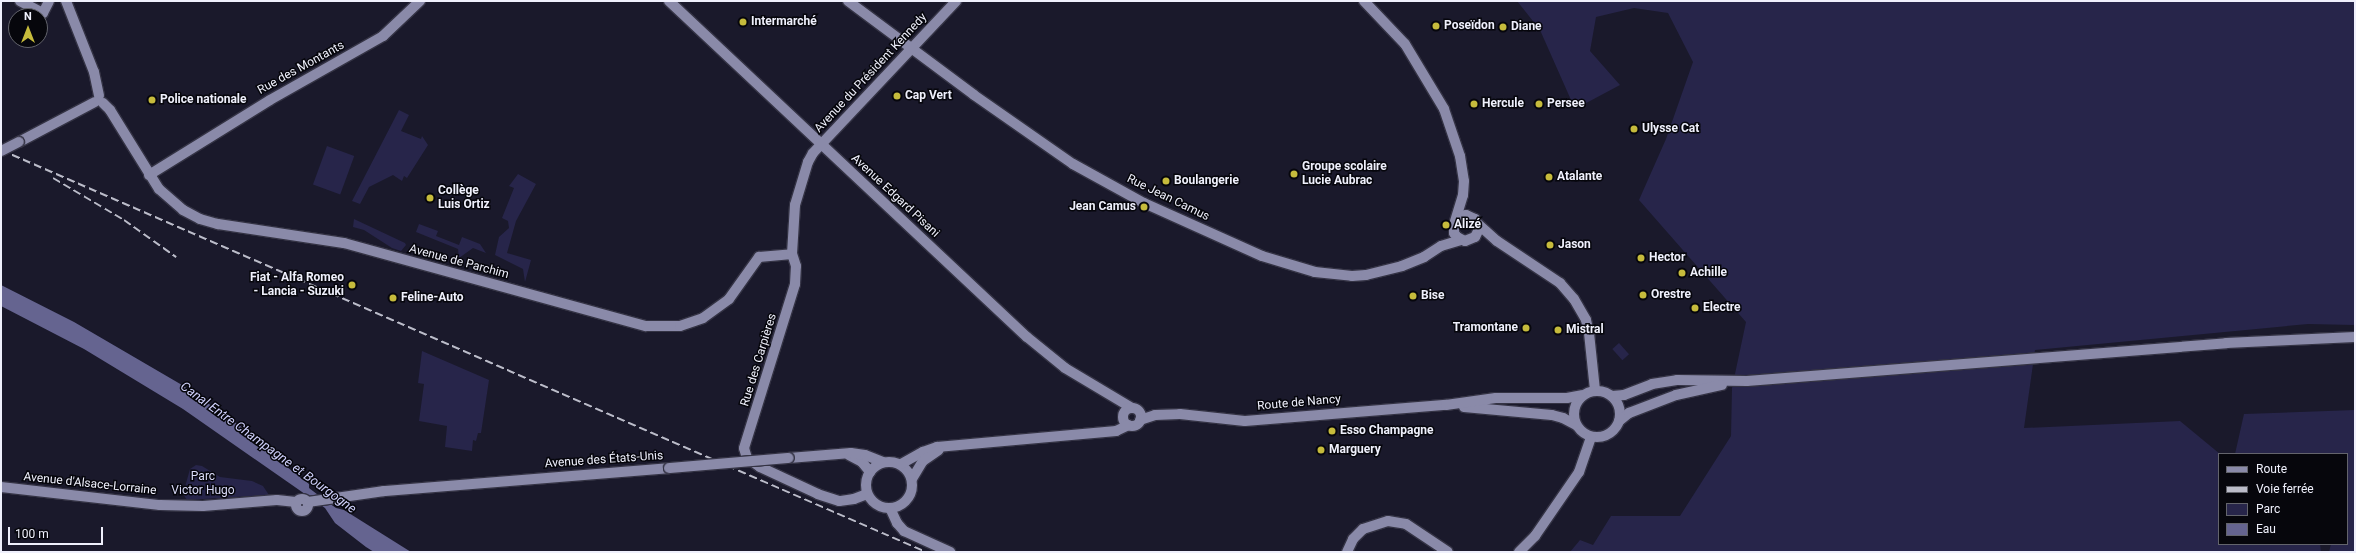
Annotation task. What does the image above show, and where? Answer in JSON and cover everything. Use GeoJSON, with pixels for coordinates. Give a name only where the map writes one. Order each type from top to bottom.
{"type":"FeatureCollection","features":[{"type":"Feature","properties":{"kind":"street"},"geometry":{"type":"LineString","coordinates":[[20,1],[43,13],[49,1]]}},
{"type":"Feature","properties":{"kind":"street"},"geometry":{"type":"LineString","coordinates":[[1,151],[99,100],[94,72],[66,1]]}},
{"type":"Feature","properties":{"kind":"street","name":"Rue des Montants"},"geometry":{"type":"LineString","coordinates":[[151,177],[270,100],[382,36],[420,1]]}},
{"type":"Feature","properties":{"kind":"street","name":"Avenue Edgard Pisani"},"geometry":{"type":"LineString","coordinates":[[669,1],[821,145],[1046,354],[1082,380],[1114,397],[1132,416]]}},
{"type":"Feature","properties":{"kind":"street","name":"Rue Jean Camus"},"geometry":{"type":"LineString","coordinates":[[848,1],[912,50],[1085,172],[1144,203],[1262,256],[1315,272],[1352,276],[1380,273],[1402,266],[1424,257],[1441,246],[1466,240],[1497,241]]}},
{"type":"Feature","properties":{"kind":"street","name":"Avenue du Président Kennedy"},"geometry":{"type":"LineString","coordinates":[[821,145],[912,50],[956,1]]}},
{"type":"Feature","properties":{"kind":"street"},"geometry":{"type":"LineString","coordinates":[[1364,1],[1405,44],[1444,109],[1460,156],[1463,195],[1475,221],[1478,234],[1466,240],[1457,238],[1454,224],[1466,215],[1475,221],[1497,241],[1560,283],[1574,299],[1586,320],[1589,333],[1595,390]]}},
{"type":"Feature","properties":{"kind":"street","name":"Avenue de Parchim"},"geometry":{"type":"LineString","coordinates":[[99,100],[110,110],[159,189],[183,210],[208,222],[344,243],[646,326],[680,326],[703,318],[729,299],[754,260],[763,255],[792,254]]}},
{"type":"Feature","properties":{"kind":"street","name":"Rue des Carpières"},"geometry":{"type":"LineString","coordinates":[[821,145],[810,157],[800,183],[795,205],[792,254],[796,266],[795,284],[744,448],[747,458],[760,467],[816,493],[839,501],[854,499],[868,494]]}},
{"type":"Feature","properties":{"kind":"street","name":"Rue Jean Camus"},"geometry":{"type":"LineString","coordinates":[[1441,246],[1454,224],[1463,195]]}},
{"type":"Feature","properties":{"kind":"street"},"geometry":{"type":"LineString","coordinates":[[1747,381],[1676,395],[1629,413],[1619,421],[1609,434],[1591,437],[1585,434],[1576,425],[1574,409],[1582,395],[1595,390],[1612,396],[1624,395],[1664,381],[1747,381],[2226,342],[2355,337]]}},
{"type":"Feature","properties":{"kind":"street","name":"Route de Nancy"},"geometry":{"type":"LineString","coordinates":[[901,464],[923,452],[946,445],[1109,432],[1132,416],[1180,414],[1245,421],[1446,405],[1496,398],[1567,398],[1582,395]]}},
{"type":"Feature","properties":{"kind":"street"},"geometry":{"type":"LineString","coordinates":[[1612,396],[1619,408],[1619,421]]}},
{"type":"Feature","properties":{"kind":"street","name":"Route de Nancy"},"geometry":{"type":"LineString","coordinates":[[1446,405],[1552,416],[1563,418],[1576,425]]}},
{"type":"Feature","properties":{"kind":"street"},"geometry":{"type":"LineString","coordinates":[[1519,552],[1535,536],[1575,478],[1584,460],[1591,437]]}},
{"type":"Feature","properties":{"kind":"street"},"geometry":{"type":"LineString","coordinates":[[912,478],[908,470],[901,464],[890,461],[883,462],[870,472],[866,482],[868,494],[879,506],[890,508],[902,505],[910,496],[912,478],[923,462],[946,445]]}},
{"type":"Feature","properties":{"kind":"street"},"geometry":{"type":"LineString","coordinates":[[843,453],[862,462],[870,472]]}},
{"type":"Feature","properties":{"kind":"street","name":"Avenue des États-Unis"},"geometry":{"type":"LineString","coordinates":[[367,493],[843,453],[858,453],[883,462]]}},
{"type":"Feature","properties":{"kind":"street","name":"Avenue d'Alsace-Lorraine"},"geometry":{"type":"LineString","coordinates":[[1,486],[160,505],[203,506],[276,500],[296,502],[297,508],[302,511],[308,508],[310,501],[367,493]]}},
{"type":"Feature","properties":{"kind":"street"},"geometry":{"type":"LineString","coordinates":[[890,508],[897,523],[904,531],[950,552]]}},
{"type":"Feature","properties":{"kind":"street"},"geometry":{"type":"LineString","coordinates":[[1346,552],[1353,539],[1363,528],[1388,521],[1406,524],[1448,552]]}},
{"type":"Feature","properties":{"kind":"green space"},"geometry":{"type":"Polygon","coordinates":[[[1517,1],[2355,1],[2355,325],[2308,324],[2035,350],[2024,428],[2180,421],[2219,453],[2218,545],[2320,545],[2321,552],[1570,552],[1580,540],[1593,545],[1611,516],[1680,516],[1731,436],[1732,388],[1746,322],[1639,200],[1666,139],[1693,62],[1668,13],[1634,8],[1596,17],[1590,51],[1620,85],[1575,109],[1540,30],[1517,1]]]}},
{"type":"Feature","properties":{"kind":"green space"},"geometry":{"type":"Polygon","coordinates":[[[399,110],[409,115],[401,131],[421,139],[422,136],[428,145],[407,178],[404,176],[402,181],[393,175],[369,187],[360,204],[352,201],[399,110]]]}},
{"type":"Feature","properties":{"kind":"green space"},"geometry":{"type":"Polygon","coordinates":[[[327,146],[354,156],[340,194],[313,185],[327,146]]]}},
{"type":"Feature","properties":{"kind":"green space"},"geometry":{"type":"Polygon","coordinates":[[[518,174],[536,184],[516,221],[507,253],[531,260],[525,282],[523,269],[495,255],[499,237],[509,228],[508,221],[502,218],[514,188],[509,186],[518,174]]]}},
{"type":"Feature","properties":{"kind":"green space"},"geometry":{"type":"Polygon","coordinates":[[[354,219],[405,243],[406,245],[401,251],[392,248],[364,230],[353,227],[354,219]]]}},
{"type":"Feature","properties":{"kind":"green space"},"geometry":{"type":"Polygon","coordinates":[[[419,224],[438,231],[436,236],[459,245],[462,237],[480,244],[486,253],[473,248],[459,258],[458,249],[416,232],[419,224]]]}},
{"type":"Feature","properties":{"kind":"green space"},"geometry":{"type":"Polygon","coordinates":[[[1619,343],[1629,354],[1622,360],[1612,349],[1619,343]]]}},
{"type":"Feature","properties":{"kind":"green space"},"geometry":{"type":"Polygon","coordinates":[[[422,351],[489,380],[481,433],[478,433],[476,441],[473,440],[472,451],[445,447],[447,426],[419,421],[424,384],[418,383],[422,351]]]}},
{"type":"Feature","properties":{"kind":"green space"},"geometry":{"type":"Polygon","coordinates":[[[2355,410],[2355,552],[2329,552],[2331,545],[2348,545],[2348,453],[2235,453],[2244,414],[2355,410]]]}},
{"type":"Feature","properties":{"kind":"green space","name":"Parc Victor Hugo"},"geometry":{"type":"Polygon","coordinates":[[[196,465],[202,466],[220,477],[252,481],[263,486],[269,495],[187,500],[183,494],[190,469],[196,465]]]}},
{"type":"Feature","properties":{"kind":"water"},"geometry":{"type":"Polygon","coordinates":[[[1,285],[74,322],[182,385],[260,440],[270,454],[309,484],[309,488],[326,501],[336,508],[344,510],[411,552],[374,552],[366,547],[335,523],[325,508],[183,409],[84,349],[1,306],[1,285]]]}},
{"type":"Feature","properties":{"kind":"railway"},"geometry":{"type":"LineString","coordinates":[[1,150],[926,552]]}},
{"type":"Feature","properties":{"kind":"railway"},"geometry":{"type":"LineString","coordinates":[[53,178],[124,220],[176,257]]}},
{"type":"Feature","properties":{"kind":"place","name":"Intermarché"},"geometry":{"type":"Point","coordinates":[743,22]}},
{"type":"Feature","properties":{"kind":"place","name":"Poseïdon"},"geometry":{"type":"Point","coordinates":[1436,26]}},
{"type":"Feature","properties":{"kind":"place","name":"Diane"},"geometry":{"type":"Point","coordinates":[1503,27]}},
{"type":"Feature","properties":{"kind":"place","name":"Cap Vert"},"geometry":{"type":"Point","coordinates":[897,96]}},
{"type":"Feature","properties":{"kind":"place","name":"Police nationale"},"geometry":{"type":"Point","coordinates":[152,100]}},
{"type":"Feature","properties":{"kind":"place","name":"Hercule"},"geometry":{"type":"Point","coordinates":[1474,104]}},
{"type":"Feature","properties":{"kind":"place","name":"Persee"},"geometry":{"type":"Point","coordinates":[1539,104]}},
{"type":"Feature","properties":{"kind":"place","name":"Ulysse Cat"},"geometry":{"type":"Point","coordinates":[1634,129]}},
{"type":"Feature","properties":{"kind":"place","name":"Groupe scolaire Lucie Aubrac"},"geometry":{"type":"Point","coordinates":[1294,174]}},
{"type":"Feature","properties":{"kind":"place","name":"Atalante"},"geometry":{"type":"Point","coordinates":[1549,177]}},
{"type":"Feature","properties":{"kind":"place","name":"Boulangerie"},"geometry":{"type":"Point","coordinates":[1166,181]}},
{"type":"Feature","properties":{"kind":"place","name":"Collège Luis Ortiz"},"geometry":{"type":"Point","coordinates":[430,198]}},
{"type":"Feature","properties":{"kind":"place","name":"Jean Camus"},"geometry":{"type":"Point","coordinates":[1144,207]}},
{"type":"Feature","properties":{"kind":"place","name":"Alizé"},"geometry":{"type":"Point","coordinates":[1446,225]}},
{"type":"Feature","properties":{"kind":"place","name":"Jason"},"geometry":{"type":"Point","coordinates":[1550,245]}},
{"type":"Feature","properties":{"kind":"place","name":"Hector"},"geometry":{"type":"Point","coordinates":[1641,258]}},
{"type":"Feature","properties":{"kind":"place","name":"Achille"},"geometry":{"type":"Point","coordinates":[1682,273]}},
{"type":"Feature","properties":{"kind":"place","name":"Fiat - Alfa Romeo - Lancia - Suzuki"},"geometry":{"type":"Point","coordinates":[352,285]}},
{"type":"Feature","properties":{"kind":"place","name":"Orestre"},"geometry":{"type":"Point","coordinates":[1643,295]}},
{"type":"Feature","properties":{"kind":"place","name":"Bise"},"geometry":{"type":"Point","coordinates":[1413,296]}},
{"type":"Feature","properties":{"kind":"place","name":"Feline-Auto"},"geometry":{"type":"Point","coordinates":[393,298]}},
{"type":"Feature","properties":{"kind":"place","name":"Electre"},"geometry":{"type":"Point","coordinates":[1695,308]}},
{"type":"Feature","properties":{"kind":"place","name":"Tramontane"},"geometry":{"type":"Point","coordinates":[1526,328]}},
{"type":"Feature","properties":{"kind":"place","name":"Mistral"},"geometry":{"type":"Point","coordinates":[1558,330]}},
{"type":"Feature","properties":{"kind":"place","name":"Esso Champagne"},"geometry":{"type":"Point","coordinates":[1332,431]}},
{"type":"Feature","properties":{"kind":"place","name":"Marguery"},"geometry":{"type":"Point","coordinates":[1321,450]}},
{"type":"Feature","properties":{"kind":"water label","name":"Canal Entre Champagne et Bourgogne"},"geometry":{"type":"Point","coordinates":[268,448]}}]}
